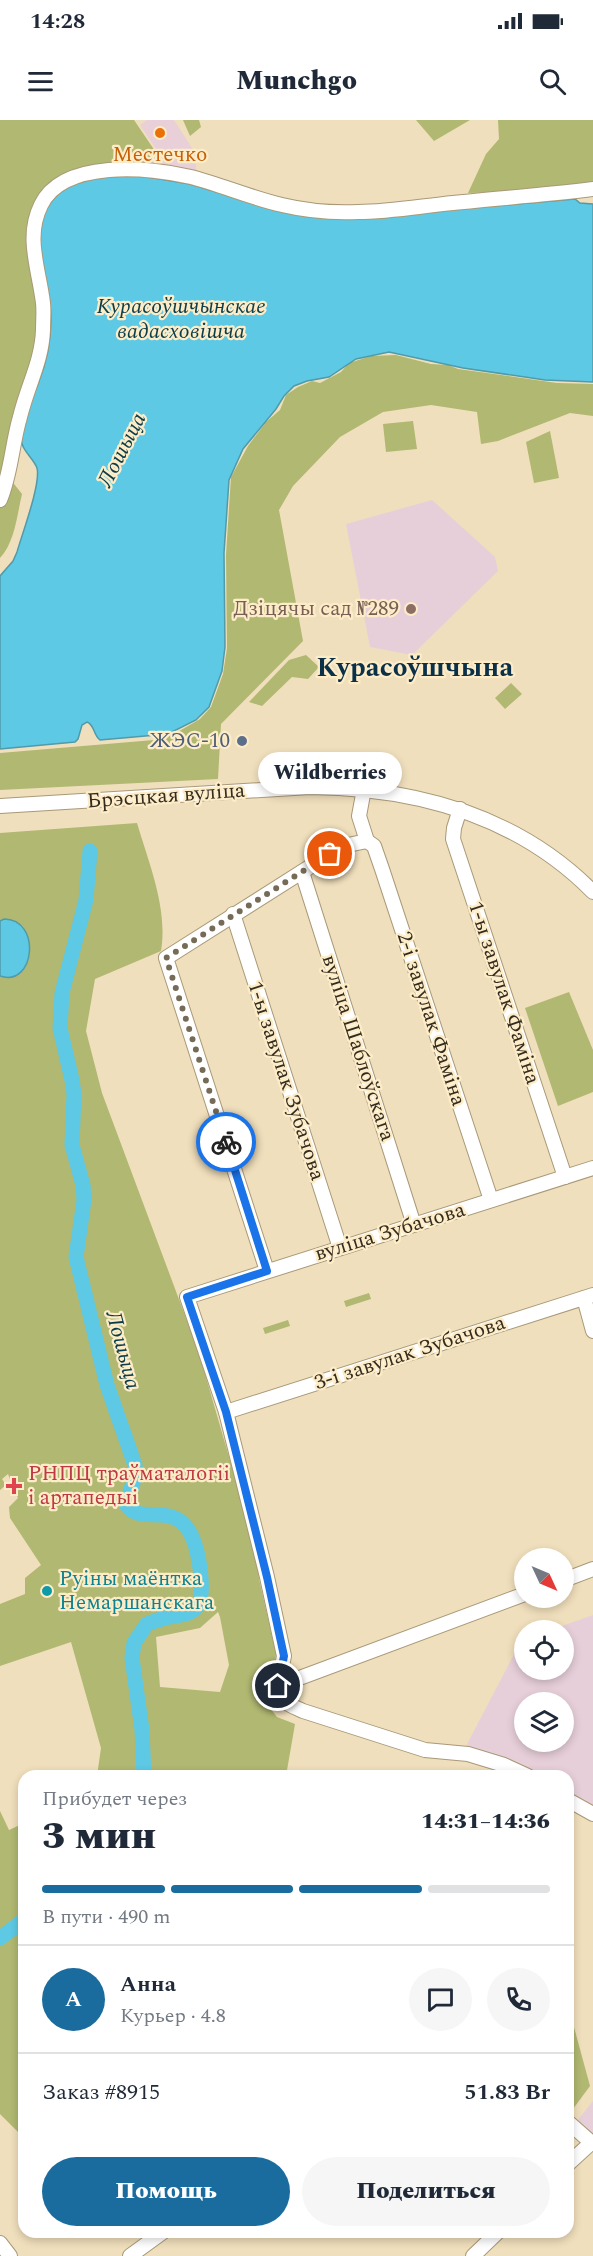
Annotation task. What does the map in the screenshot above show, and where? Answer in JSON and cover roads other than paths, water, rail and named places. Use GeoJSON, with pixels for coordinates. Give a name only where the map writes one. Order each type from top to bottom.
{"type":"FeatureCollection","features":[{"type":"Feature","properties":{"kind":"street"},"geometry":{"type":"LineString","coordinates":[[0,500],[20,415],[38,365],[43,333],[43,304],[32,242],[33,229],[41,204],[50,191],[68,180],[94,172],[160,171],[190,177],[272,202],[314,211],[360,213],[593,189]]}},
{"type":"Feature","properties":{"kind":"street","name":"Брэсцкая вуліца"},"geometry":{"type":"LineString","coordinates":[[0,806],[310,788],[364,789],[396,793],[460,809],[514,833],[561,863],[593,892]]}},
{"type":"Feature","properties":{"kind":"street","name":"2-і завулак Фаміна"},"geometry":{"type":"LineString","coordinates":[[364,789],[359,816],[367,841],[374,846],[382,869],[491,1200]]}},
{"type":"Feature","properties":{"kind":"street","name":"1-ы завулак Фаміна"},"geometry":{"type":"LineString","coordinates":[[460,809],[453,839],[565,1177]]}},
{"type":"Feature","properties":{"kind":"street"},"geometry":{"type":"LineString","coordinates":[[267,1271],[166,958],[330,854],[348,845],[367,841]]}},
{"type":"Feature","properties":{"kind":"street","name":"вуліца Шаблоўскага"},"geometry":{"type":"LineString","coordinates":[[302,872],[414,1225]]}},
{"type":"Feature","properties":{"kind":"street","name":"1-ы завулак Зубачова"},"geometry":{"type":"LineString","coordinates":[[233,914],[340,1248]]}},
{"type":"Feature","properties":{"kind":"street","name":"вуліца Зубачова"},"geometry":{"type":"LineString","coordinates":[[226,1412],[187,1297],[593,1168]]}},
{"type":"Feature","properties":{"kind":"street"},"geometry":{"type":"LineString","coordinates":[[589,1296],[593,1331]]}},
{"type":"Feature","properties":{"kind":"street","name":"3-і завулак Зубачова"},"geometry":{"type":"LineString","coordinates":[[226,1412],[589,1296]]}},
{"type":"Feature","properties":{"kind":"street"},"geometry":{"type":"LineString","coordinates":[[226,1412],[284,1656],[278,1686],[280,1697],[284,1702],[303,1711],[425,1750],[468,1754],[515,1770]]}},
{"type":"Feature","properties":{"kind":"street"},"geometry":{"type":"LineString","coordinates":[[574,1576],[593,1569]]}},
{"type":"Feature","properties":{"kind":"street"},"geometry":{"type":"LineString","coordinates":[[278,1686],[514,1598]]}},
{"type":"Feature","properties":{"kind":"street"},"geometry":{"type":"LineString","coordinates":[[574,1803],[593,1814]]}},
{"type":"Feature","properties":{"kind":"street"},"geometry":{"type":"LineString","coordinates":[[574,2128],[592,2144],[574,2159]]}},
{"type":"Feature","properties":{"kind":"street"},"geometry":{"type":"LineString","coordinates":[[130,2256],[155,2238]]}},
{"type":"Feature","properties":{"kind":"street"},"geometry":{"type":"LineString","coordinates":[[473,2256],[492,2238]]}},
{"type":"Feature","properties":{"kind":"street"},"geometry":{"type":"LineString","coordinates":[[0,2243],[10,2256]]}},
{"type":"Feature","properties":{"kind":"water","name":"Курасоўшчынскае вадасховішча"},"geometry":{"type":"Polygon","coordinates":[[[142,176],[190,184],[259,205],[432,211],[575,199],[580,203],[593,204],[593,382],[545,380],[463,368],[389,352],[356,359],[329,377],[294,386],[243,449],[229,480],[224,553],[225,647],[222,671],[209,707],[196,720],[168,734],[100,740],[87,722],[82,725],[75,742],[0,749],[0,576],[13,561],[17,552],[36,485],[37,468],[21,441],[21,436],[25,417],[45,365],[50,335],[51,314],[40,252],[40,226],[50,203],[69,187],[104,177],[142,176]]]}},
{"type":"Feature","properties":{"kind":"water"},"geometry":{"type":"Polygon","coordinates":[[[4,919],[16,922],[24,930],[29,940],[27,963],[21,972],[12,977],[0,976],[0,921],[4,919]]]}},
{"type":"Feature","properties":{"kind":"waterway","name":"Лошыца"},"geometry":{"type":"LineString","coordinates":[[90,851],[86,900],[62,993],[60,1028],[74,1094],[72,1145],[83,1185],[84,1200],[76,1257],[107,1385],[135,1465],[136,1474],[126,1504],[134,1511],[143,1514],[165,1515],[176,1519],[186,1527],[194,1543],[202,1587],[197,1608],[182,1615],[147,1624],[134,1643],[132,1658],[142,1730],[144,1770]]}},
{"type":"Feature","properties":{"kind":"waterway","name":"Лошыца"},"geometry":{"type":"LineString","coordinates":[[0,1938],[18,1924]]}},
{"type":"Feature","properties":{"kind":"place","name":"Местечко"},"geometry":{"type":"Point","coordinates":[160,133]}},
{"type":"Feature","properties":{"kind":"place","name":"Дзіцячы сад №289"},"geometry":{"type":"Point","coordinates":[411,609]}},
{"type":"Feature","properties":{"kind":"place","name":"ЖЭС-10"},"geometry":{"type":"Point","coordinates":[242,741]}},
{"type":"Feature","properties":{"kind":"place","name":"Wildberries"},"geometry":{"type":"Point","coordinates":[330,854]}},
{"type":"Feature","properties":{"kind":"place","name":"РНПЦ траўматалогіі і артапедыі"},"geometry":{"type":"Point","coordinates":[14,1486]}},
{"type":"Feature","properties":{"kind":"place","name":"Руіны маёнтка Немаршанскага"},"geometry":{"type":"Point","coordinates":[47,1591]}},
{"type":"Feature","properties":{"kind":"district","name":"Курасоўшчына"},"geometry":{"type":"Point","coordinates":[415,668]}}]}
